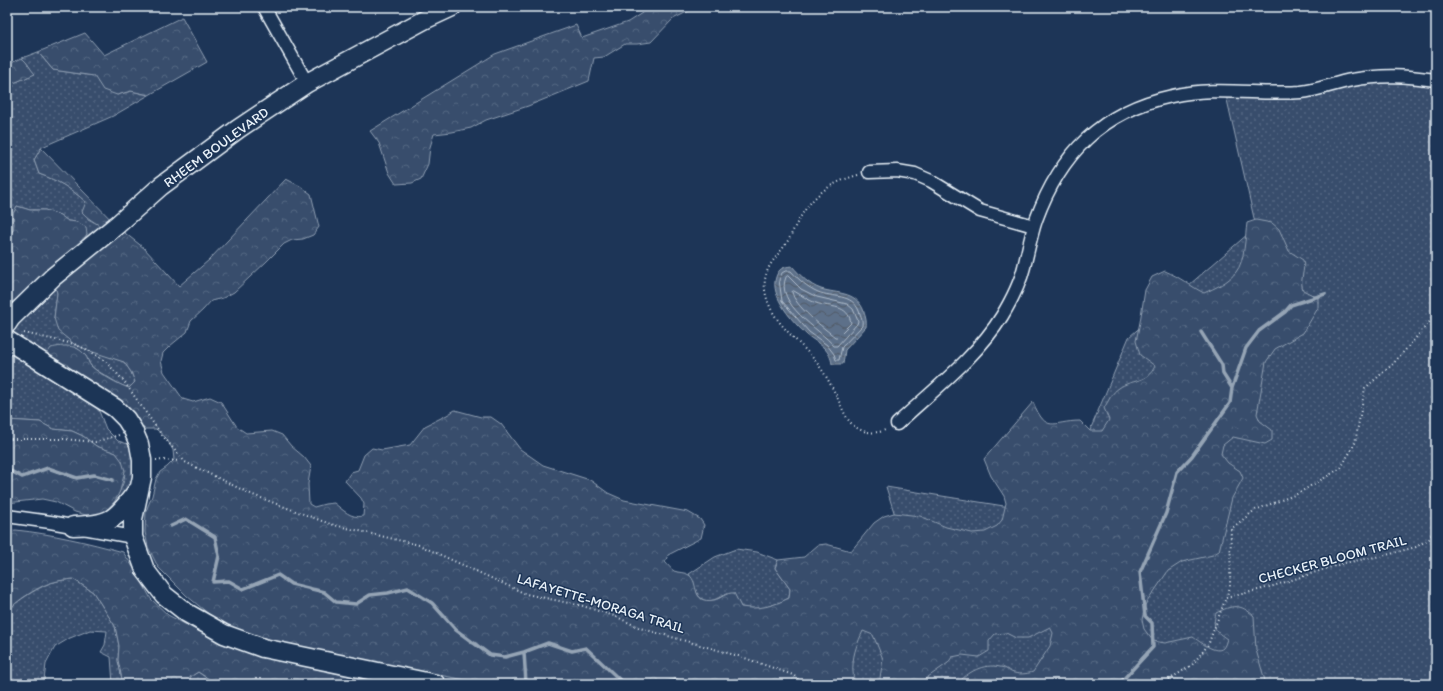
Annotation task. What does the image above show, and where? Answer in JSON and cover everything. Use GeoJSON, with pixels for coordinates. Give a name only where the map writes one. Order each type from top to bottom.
{"type":"FeatureCollection","features":[{"type":"Feature","properties":{"kind":"street"},"geometry":{"type":"LineString","coordinates":[[264,7],[307,83]]}},
{"type":"Feature","properties":{"kind":"street","name":"RHEEM BOULEVARD"},"geometry":{"type":"LineString","coordinates":[[12,332],[11,318],[53,277],[117,225],[161,186],[238,129],[307,83],[424,20],[452,7]]}},
{"type":"Feature","properties":{"kind":"street"},"geometry":{"type":"LineString","coordinates":[[897,424],[953,372],[992,332],[1019,283],[1034,226],[1050,185],[1083,142],[1092,133],[1113,119],[1147,103],[1172,96],[1215,90],[1291,93],[1311,91],[1348,81],[1384,75],[1436,80]]}},
{"type":"Feature","properties":{"kind":"street"},"geometry":{"type":"LineString","coordinates":[[868,172],[897,171],[915,174],[931,181],[980,211],[1034,226]]}},
{"type":"Feature","properties":{"kind":"street"},"geometry":{"type":"LineString","coordinates":[[12,332],[116,408],[133,430],[139,444],[142,460],[142,477],[133,519],[133,537],[145,570],[164,595],[187,613],[224,634],[263,648],[436,684]]}},
{"type":"Feature","properties":{"kind":"street"},"geometry":{"type":"LineString","coordinates":[[73,526],[97,524],[114,518],[123,510],[140,486]]}},
{"type":"Feature","properties":{"kind":"street"},"geometry":{"type":"LineString","coordinates":[[7,516],[133,537]]}},
{"type":"Feature","properties":{"kind":"path"},"geometry":{"type":"LineString","coordinates":[[868,172],[840,181],[816,195],[802,214],[783,248],[769,265],[765,274],[765,289],[768,305],[776,318],[785,330],[814,359],[852,424],[866,432],[871,432],[884,431],[897,424]]}},
{"type":"Feature","properties":{"kind":"path"},"geometry":{"type":"LineString","coordinates":[[1162,684],[1192,665],[1208,645],[1230,587],[1231,529],[1255,510],[1297,494],[1341,468],[1355,443],[1364,388],[1393,364],[1433,318],[1436,317]]}},
{"type":"Feature","properties":{"kind":"path","name":"LAFAYETTE-MORAGA TRAIL"},"geometry":{"type":"LineString","coordinates":[[12,332],[74,344],[90,351],[106,362],[123,380],[161,434],[185,462],[253,494],[330,524],[419,545],[526,594],[583,606],[617,617],[640,628],[742,657],[793,675],[804,684]]}},
{"type":"Feature","properties":{"kind":"path"},"geometry":{"type":"LineString","coordinates":[[7,439],[63,439],[95,442],[133,430]]}},
{"type":"Feature","properties":{"kind":"path"},"geometry":{"type":"LineString","coordinates":[[142,460],[172,460],[185,462]]}},
{"type":"Feature","properties":{"kind":"path","name":"CHECKER BLOOM TRAIL"},"geometry":{"type":"LineString","coordinates":[[1226,599],[1270,587],[1344,563],[1386,555],[1416,547],[1430,539],[1436,528]]}},
{"type":"Feature","properties":{"kind":"green space"},"geometry":{"type":"Polygon","coordinates":[[[644,7],[735,7],[713,10],[704,8],[693,9],[673,19],[651,42],[625,44],[604,57],[594,58],[589,81],[528,106],[486,120],[471,128],[434,134],[430,147],[428,164],[421,179],[412,183],[396,184],[389,173],[379,143],[370,131],[495,54],[576,25],[582,38],[628,22],[642,13],[644,7]]]}},
{"type":"Feature","properties":{"kind":"green space"},"geometry":{"type":"Polygon","coordinates":[[[182,17],[207,62],[149,95],[131,91],[117,95],[103,90],[94,76],[53,70],[38,52],[85,33],[104,55],[182,17]]]}},
{"type":"Feature","properties":{"kind":"green space"},"geometry":{"type":"Polygon","coordinates":[[[38,52],[53,70],[94,76],[117,95],[131,91],[149,95],[113,116],[42,147],[34,160],[39,174],[53,179],[80,197],[86,202],[88,219],[109,231],[77,249],[87,234],[77,222],[68,221],[60,215],[45,210],[30,210],[17,206],[13,214],[13,232],[7,233],[7,83],[16,82],[34,74],[22,58],[38,52]]]}},
{"type":"Feature","properties":{"kind":"green space"},"geometry":{"type":"Polygon","coordinates":[[[22,58],[35,74],[16,82],[7,83],[7,65],[22,58]]]}},
{"type":"Feature","properties":{"kind":"green space"},"geometry":{"type":"Polygon","coordinates":[[[1436,80],[1436,684],[831,684],[907,553],[886,487],[1010,507],[1088,435],[1129,337],[1256,227],[1225,91],[1241,92],[1343,82],[1436,80]]]}},
{"type":"Feature","properties":{"kind":"green space"},"geometry":{"type":"Polygon","coordinates":[[[41,148],[121,230],[144,248],[179,286],[209,260],[286,179],[300,186],[311,194],[319,227],[313,235],[303,239],[292,240],[284,244],[234,292],[223,298],[211,301],[191,321],[187,332],[163,353],[161,361],[164,372],[183,399],[193,402],[210,397],[221,402],[237,427],[246,433],[272,431],[282,435],[311,466],[308,484],[309,504],[314,507],[334,503],[351,515],[359,517],[363,516],[364,504],[361,498],[345,481],[351,472],[358,470],[364,455],[372,448],[382,450],[410,445],[425,426],[455,410],[481,417],[491,417],[501,424],[520,449],[543,465],[590,480],[608,493],[624,500],[688,512],[700,519],[704,525],[701,538],[668,555],[665,562],[674,571],[689,575],[694,583],[698,596],[702,599],[714,600],[734,593],[741,607],[748,608],[766,607],[789,598],[790,589],[775,568],[778,560],[804,557],[818,545],[826,544],[851,551],[874,523],[884,516],[894,513],[920,516],[946,527],[972,533],[985,532],[997,526],[1002,520],[1006,503],[1004,496],[991,476],[984,459],[1033,402],[1042,419],[1047,423],[1057,424],[1080,421],[1090,431],[1102,431],[1109,420],[1104,408],[1114,392],[1124,385],[1148,376],[1155,366],[1140,355],[1136,341],[1145,290],[1152,277],[1165,271],[1204,293],[1226,282],[1236,272],[1243,255],[1247,223],[1256,220],[1272,223],[1279,229],[1289,251],[1303,260],[1303,290],[1318,298],[1318,308],[1303,333],[1275,349],[1266,362],[1257,414],[1260,421],[1272,430],[1272,440],[1265,444],[1233,437],[1223,445],[1221,454],[1228,463],[1240,471],[1243,478],[1232,498],[1219,551],[1213,555],[1182,562],[1168,571],[1145,605],[1142,620],[1144,629],[1153,641],[1165,643],[1193,637],[1212,649],[1220,650],[1224,647],[1227,639],[1216,629],[1214,622],[1216,613],[1231,607],[1240,607],[1244,609],[1254,616],[1256,650],[1266,684],[957,684],[971,672],[988,666],[1003,668],[1017,674],[1033,672],[1050,646],[1053,633],[1050,627],[1028,638],[1016,638],[1006,633],[995,634],[989,641],[989,651],[979,657],[962,655],[952,657],[948,663],[918,684],[879,684],[883,659],[873,635],[863,631],[854,656],[852,684],[487,684],[290,647],[261,639],[231,627],[210,615],[187,596],[158,567],[148,547],[145,532],[146,511],[152,496],[156,479],[160,472],[174,460],[173,450],[166,438],[156,429],[145,429],[137,425],[42,361],[51,348],[61,346],[74,347],[85,355],[90,365],[94,369],[114,382],[129,388],[135,382],[131,372],[124,362],[74,344],[58,331],[54,318],[57,293],[53,278],[7,324],[7,233],[13,231],[13,214],[17,206],[30,210],[45,210],[60,215],[68,221],[77,222],[86,227],[87,234],[77,249],[109,232],[88,218],[82,212],[86,202],[80,197],[53,179],[39,174],[34,160],[41,148]]]}},
{"type":"Feature","properties":{"kind":"green space"},"geometry":{"type":"Polygon","coordinates":[[[53,277],[57,293],[54,318],[66,337],[74,344],[124,362],[131,372],[135,382],[129,388],[121,385],[90,365],[86,356],[77,348],[103,400],[99,411],[106,429],[118,441],[128,444],[139,444],[142,460],[123,510],[105,512],[119,492],[124,481],[125,475],[121,461],[116,453],[96,446],[83,436],[72,431],[53,429],[40,422],[7,420],[7,324],[53,277]]]}},
{"type":"Feature","properties":{"kind":"green space"},"geometry":{"type":"Polygon","coordinates":[[[7,420],[40,422],[53,429],[72,431],[83,436],[96,446],[116,453],[122,461],[125,471],[120,491],[115,501],[105,512],[98,515],[86,515],[75,512],[56,502],[42,499],[7,503],[7,420]]]}},
{"type":"Feature","properties":{"kind":"green space"},"geometry":{"type":"Polygon","coordinates":[[[16,530],[70,539],[123,552],[137,573],[151,599],[168,615],[196,630],[242,650],[280,661],[385,684],[209,684],[209,679],[198,672],[190,677],[190,684],[125,684],[122,679],[118,660],[119,646],[115,626],[93,592],[73,579],[56,581],[43,586],[22,599],[7,612],[7,531],[16,530]]]}},
{"type":"Feature","properties":{"kind":"green space"},"geometry":{"type":"Polygon","coordinates":[[[736,549],[757,552],[778,560],[775,568],[790,589],[789,598],[760,608],[741,607],[734,594],[725,595],[707,601],[702,599],[698,595],[689,574],[715,557],[736,549]]]}},
{"type":"Feature","properties":{"kind":"green space"},"geometry":{"type":"Polygon","coordinates":[[[73,579],[93,592],[115,626],[119,646],[118,660],[122,679],[125,684],[113,684],[111,657],[101,652],[105,645],[107,631],[90,630],[70,638],[55,647],[46,664],[44,680],[50,684],[7,684],[7,612],[29,594],[49,584],[56,581],[73,579]]]}},
{"type":"Feature","properties":{"kind":"green space"},"geometry":{"type":"Polygon","coordinates":[[[198,672],[209,680],[209,684],[190,684],[190,677],[198,672]]]}},
{"type":"Feature","properties":{"kind":"water"},"geometry":{"type":"Polygon","coordinates":[[[792,266],[809,283],[821,289],[845,294],[860,303],[866,320],[866,327],[845,350],[843,364],[832,364],[830,356],[826,350],[796,324],[779,301],[775,284],[776,277],[782,268],[792,266]]]}},
{"type":"Feature","properties":{"kind":"waterway"},"geometry":{"type":"LineString","coordinates":[[1119,684],[1153,647],[1152,623],[1145,616],[1140,572],[1166,513],[1177,472],[1192,456],[1230,403],[1232,388],[1246,348],[1259,331],[1285,312],[1291,305],[1325,294]]}},
{"type":"Feature","properties":{"kind":"waterway"},"geometry":{"type":"LineString","coordinates":[[1201,332],[1222,365],[1223,374],[1232,388]]}},
{"type":"Feature","properties":{"kind":"waterway"},"geometry":{"type":"LineString","coordinates":[[7,469],[22,477],[48,468],[77,478],[94,475],[113,480]]}},
{"type":"Feature","properties":{"kind":"waterway"},"geometry":{"type":"LineString","coordinates":[[171,526],[186,519],[215,537],[219,556],[213,582],[229,581],[243,589],[278,575],[291,584],[324,592],[336,602],[356,604],[370,595],[388,593],[408,588],[432,603],[456,630],[490,655],[505,657],[548,643],[572,651],[586,648],[621,681],[636,684]]}},
{"type":"Feature","properties":{"kind":"waterway"},"geometry":{"type":"LineString","coordinates":[[524,652],[526,683]]}},
{"type":"Feature","properties":{"kind":"waterway"},"geometry":{"type":"LineString","coordinates":[[660,684],[676,680],[689,684]]}}]}
